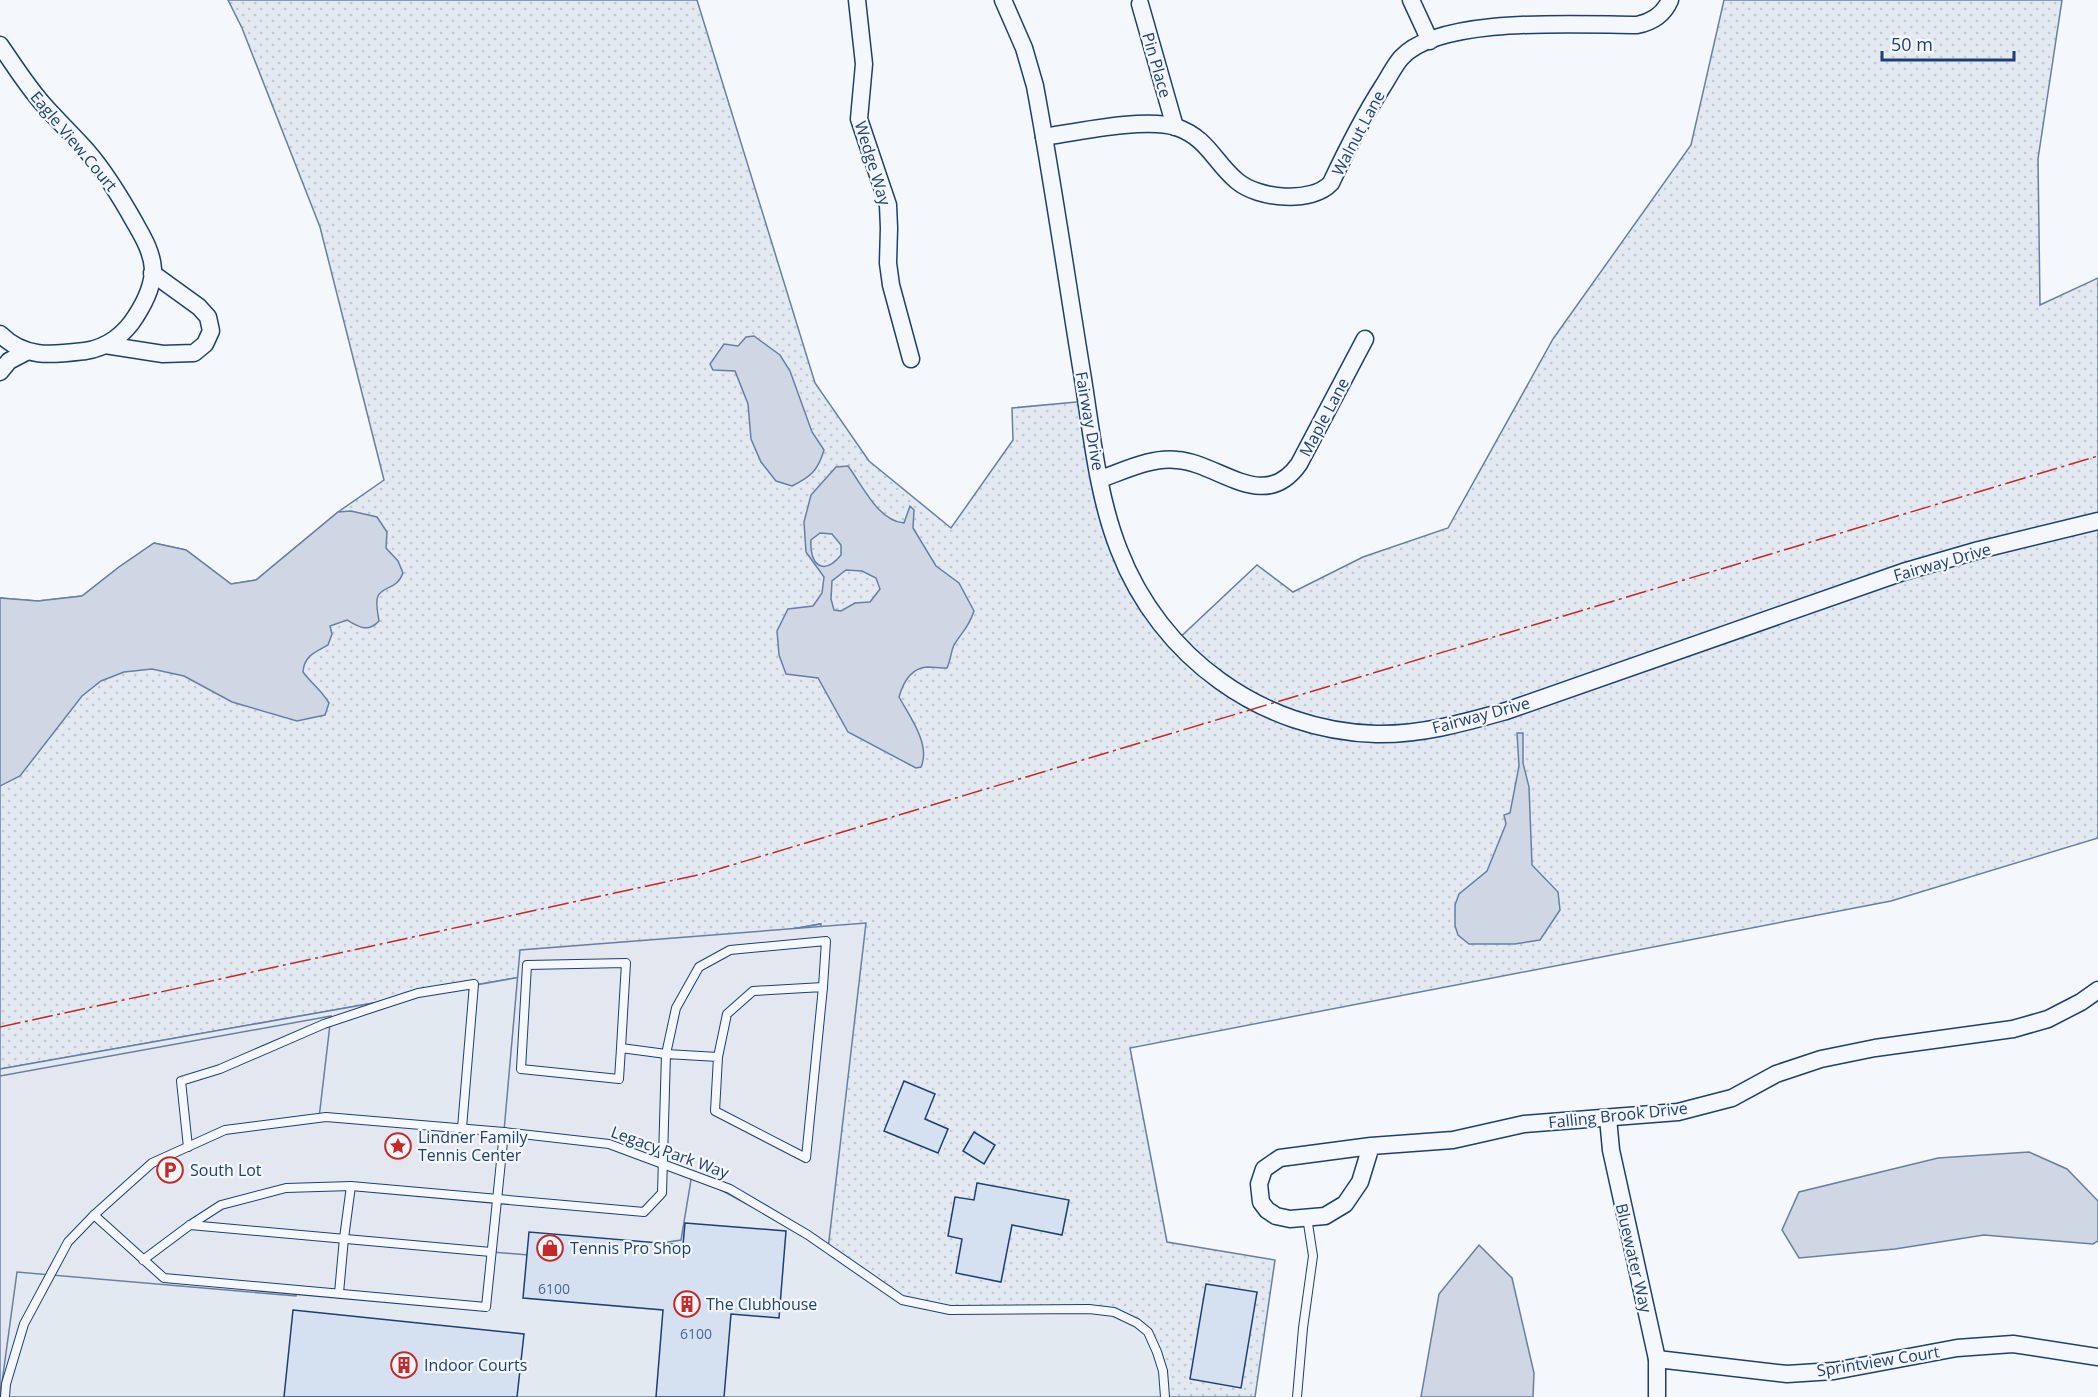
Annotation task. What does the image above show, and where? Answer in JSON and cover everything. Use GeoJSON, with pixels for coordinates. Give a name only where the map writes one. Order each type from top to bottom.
{"type":"FeatureCollection","features":[{"type":"Feature","properties":{"kind":"street","name":"Wedge Way"},"geometry":{"type":"LineString","coordinates":[[857,0],[864,53],[859,119],[888,205],[890,228],[888,263],[891,285],[911,359]]}},
{"type":"Feature","properties":{"kind":"street","name":"Fairway Drive"},"geometry":{"type":"LineString","coordinates":[[1003,0],[1024,48],[1035,86],[1100,479],[1113,534],[1130,576],[1150,611],[1175,642],[1204,670],[1236,693],[1280,715],[1336,730],[1376,734],[1416,732],[1455,726],[1506,711],[1903,572],[1979,550],[2098,521]]}},
{"type":"Feature","properties":{"kind":"street"},"geometry":{"type":"LineString","coordinates":[[1411,0],[1430,41]]}},
{"type":"Feature","properties":{"kind":"street","name":"Walnut Lane"},"geometry":{"type":"LineString","coordinates":[[1044,137],[1115,126],[1154,124],[1175,127],[1196,136],[1206,144],[1237,181],[1246,187],[1266,194],[1288,196],[1319,193],[1331,183],[1365,114],[1400,59],[1408,52],[1430,41],[1478,28],[1637,25],[1652,21],[1670,0]]}},
{"type":"Feature","properties":{"kind":"street","name":"Pin Place"},"geometry":{"type":"LineString","coordinates":[[1140,4],[1175,127]]}},
{"type":"Feature","properties":{"kind":"street","name":"Eagle View Court"},"geometry":{"type":"LineString","coordinates":[[0,45],[26,83],[87,152],[119,194],[145,241],[150,254],[152,273],[147,295],[134,319],[115,339],[105,345],[76,352],[26,352]]}},
{"type":"Feature","properties":{"kind":"street","name":"Eagle View Court"},"geometry":{"type":"LineString","coordinates":[[105,345],[163,354],[194,353],[205,344],[211,331],[208,317],[199,307],[152,273]]}},
{"type":"Feature","properties":{"kind":"street"},"geometry":{"type":"LineString","coordinates":[[0,334],[10,344],[26,352]]}},
{"type":"Feature","properties":{"kind":"street","name":"Maple Lane"},"geometry":{"type":"LineString","coordinates":[[1100,479],[1149,462],[1176,459],[1255,486],[1277,483],[1294,472],[1299,464],[1365,339]]}},
{"type":"Feature","properties":{"kind":"street"},"geometry":{"type":"LineString","coordinates":[[0,372],[9,361],[26,352]]}},
{"type":"Feature","properties":{"kind":"street","name":"Falling Brook Drive"},"geometry":{"type":"LineString","coordinates":[[1371,1146],[1360,1182],[1345,1204],[1325,1216],[1290,1219],[1275,1216],[1261,1202],[1259,1184],[1264,1169],[1280,1158],[1371,1146],[1453,1140],[1524,1124],[1677,1112],[1732,1098],[1776,1074],[1821,1059],[1875,1048],[2013,1029],[2048,1019],[2081,1002],[2098,990]]}},
{"type":"Feature","properties":{"kind":"street","name":"Bluewater Way"},"geometry":{"type":"LineString","coordinates":[[1608,1118],[1611,1150],[1657,1359],[1657,1397]]}},
{"type":"Feature","properties":{"kind":"street","name":"Sprintview Court"},"geometry":{"type":"LineString","coordinates":[[1657,1359],[1787,1374],[1834,1371],[1957,1348],[2013,1344],[2098,1357]]}},
{"type":"Feature","properties":{"kind":"lane"},"geometry":{"type":"LineString","coordinates":[[143,1260],[221,1205],[286,1188],[351,1186],[644,1212],[662,1193],[666,1054],[676,1008],[699,967],[730,950],[826,940],[823,987],[806,1158],[715,1111],[718,1057],[727,1014],[753,991],[823,987]]}},
{"type":"Feature","properties":{"kind":"lane"},"geometry":{"type":"LineString","coordinates":[[626,963],[621,1048],[619,1080],[521,1069],[527,965],[626,963]]}},
{"type":"Feature","properties":{"kind":"lane"},"geometry":{"type":"LineString","coordinates":[[188,1147],[181,1081],[220,1069],[324,1024],[375,1007],[418,993],[474,984],[462,1128]]}},
{"type":"Feature","properties":{"kind":"lane"},"geometry":{"type":"LineString","coordinates":[[621,1048],[666,1054],[718,1057]]}},
{"type":"Feature","properties":{"kind":"lane","name":"Legacy Park Way"},"geometry":{"type":"LineString","coordinates":[[5,1397],[6,1384],[24,1324],[68,1242],[94,1215],[152,1164],[225,1130],[326,1117],[504,1132],[609,1144],[730,1189],[808,1235],[902,1300],[950,1310],[1114,1312],[1137,1323],[1148,1332],[1163,1371],[1165,1397]]}},
{"type":"Feature","properties":{"kind":"lane"},"geometry":{"type":"LineString","coordinates":[[94,1215],[164,1278],[486,1307],[504,1132]]}},
{"type":"Feature","properties":{"kind":"lane"},"geometry":{"type":"LineString","coordinates":[[339,1293],[351,1186]]}},
{"type":"Feature","properties":{"kind":"lane"},"geometry":{"type":"LineString","coordinates":[[1297,1397],[1303,1328],[1313,1256],[1307,1217]]}},
{"type":"Feature","properties":{"kind":"lane"},"geometry":{"type":"LineString","coordinates":[[190,1225],[491,1252]]}},
{"type":"Feature","properties":{"kind":"shaded area"},"geometry":{"type":"Polygon","coordinates":[[[228,0],[697,0],[815,383],[869,461],[951,528],[1013,440],[1012,408],[1087,401],[1113,534],[1175,642],[1257,565],[1293,592],[1363,557],[1448,528],[1553,339],[1691,145],[1724,0],[2062,0],[2038,159],[2040,305],[2098,278],[2098,838],[1891,901],[1130,1048],[1167,1242],[1275,1260],[1255,1397],[1165,1397],[950,1310],[902,1300],[786,1222],[820,924],[0,1069],[0,598],[38,601],[82,596],[154,543],[186,550],[231,584],[256,580],[338,512],[384,480],[320,227],[242,28],[228,0]]]}},
{"type":"Feature","properties":{"kind":"shaded area"},"geometry":{"type":"Polygon","coordinates":[[[754,336],[780,355],[790,371],[812,432],[824,450],[813,472],[792,486],[776,481],[761,462],[751,439],[748,404],[735,371],[713,370],[710,364],[724,344],[738,346],[746,337],[754,336]]]}},
{"type":"Feature","properties":{"kind":"shaded area"},"geometry":{"type":"Polygon","coordinates":[[[848,466],[872,501],[886,516],[895,521],[904,523],[910,506],[914,510],[913,528],[936,566],[959,583],[974,611],[954,645],[947,668],[927,667],[916,670],[908,677],[899,697],[921,740],[923,758],[921,767],[916,768],[848,732],[818,678],[786,674],[779,655],[777,631],[788,609],[813,606],[822,593],[824,577],[806,552],[804,522],[811,495],[836,467],[848,466]],[[820,533],[811,540],[811,548],[815,561],[818,565],[823,566],[834,562],[841,555],[841,545],[832,534],[820,533]],[[846,570],[832,581],[831,599],[834,610],[841,611],[855,603],[870,602],[880,589],[876,578],[862,571],[846,570]]]}},
{"type":"Feature","properties":{"kind":"shaded area"},"geometry":{"type":"Polygon","coordinates":[[[351,511],[377,517],[387,532],[386,548],[398,561],[403,573],[394,585],[378,596],[379,621],[375,625],[363,628],[347,620],[330,626],[332,634],[328,645],[311,655],[306,662],[303,672],[329,703],[325,715],[297,721],[232,702],[184,676],[152,669],[124,672],[101,681],[82,696],[20,776],[0,786],[0,598],[38,601],[82,596],[154,543],[186,550],[231,584],[256,580],[338,512],[351,511]]]}},
{"type":"Feature","properties":{"kind":"shaded area"},"geometry":{"type":"Polygon","coordinates":[[[1517,733],[1523,733],[1523,763],[1529,787],[1532,865],[1558,892],[1560,910],[1540,940],[1515,944],[1469,944],[1458,935],[1455,926],[1455,905],[1459,894],[1487,871],[1506,824],[1504,815],[1510,813],[1519,766],[1517,733]]]}},
{"type":"Feature","properties":{"kind":"shaded area"},"geometry":{"type":"Polygon","coordinates":[[[866,923],[828,1249],[692,1174],[681,1240],[668,1242],[646,1265],[492,1252],[486,1307],[297,1290],[296,1296],[17,1272],[0,1397],[0,1076],[331,1016],[319,1118],[504,1131],[520,950],[866,923]]]}},
{"type":"Feature","properties":{"kind":"shaded area","name":"Lindner Family Tennis Center"},"geometry":{"type":"Polygon","coordinates":[[[821,924],[787,1222],[902,1300],[950,1310],[1114,1312],[1148,1332],[1163,1371],[1165,1397],[0,1397],[0,1069],[821,924]]]}},
{"type":"Feature","properties":{"kind":"shaded area"},"geometry":{"type":"Polygon","coordinates":[[[2029,1152],[2067,1169],[2098,1201],[2098,1241],[2093,1244],[1984,1235],[1895,1249],[1799,1258],[1782,1230],[1799,1192],[1938,1158],[2029,1152]]]}},
{"type":"Feature","properties":{"kind":"shaded area"},"geometry":{"type":"Polygon","coordinates":[[[1479,1245],[1512,1278],[1534,1373],[1533,1397],[1421,1397],[1439,1294],[1479,1245]]]}},
{"type":"Feature","properties":{"kind":"building"},"geometry":{"type":"Polygon","coordinates":[[[904,1081],[935,1094],[925,1119],[948,1129],[938,1153],[884,1131],[904,1081]]]}},
{"type":"Feature","properties":{"kind":"building"},"geometry":{"type":"Polygon","coordinates":[[[974,1132],[995,1145],[984,1164],[963,1151],[974,1132]]]}},
{"type":"Feature","properties":{"kind":"building"},"geometry":{"type":"Polygon","coordinates":[[[977,1183],[1069,1200],[1062,1235],[1012,1225],[1001,1282],[956,1273],[962,1239],[948,1236],[955,1197],[974,1200],[977,1183]]]}},
{"type":"Feature","properties":{"kind":"building","name":"The Clubhouse"},"geometry":{"type":"Polygon","coordinates":[[[685,1223],[786,1231],[779,1318],[731,1314],[724,1397],[656,1397],[663,1310],[523,1298],[529,1232],[683,1245],[685,1223]]]}},
{"type":"Feature","properties":{"kind":"building"},"geometry":{"type":"Polygon","coordinates":[[[1206,1284],[1257,1292],[1241,1388],[1190,1379],[1206,1284]]]}},
{"type":"Feature","properties":{"kind":"building","name":"Indoor Courts"},"geometry":{"type":"Polygon","coordinates":[[[293,1310],[524,1334],[517,1397],[284,1397],[293,1310]]]}},
{"type":"Feature","properties":{"kind":"power"},"geometry":{"type":"LineString","coordinates":[[0,1027],[702,874],[2098,456]]}},
{"type":"Feature","properties":{"kind":"place","name":"Lindner Family Tennis Center"},"geometry":{"type":"Point","coordinates":[398,1146]}},
{"type":"Feature","properties":{"kind":"place","name":"South Lot"},"geometry":{"type":"Point","coordinates":[170,1170]}},
{"type":"Feature","properties":{"kind":"place","name":"Tennis Pro Shop"},"geometry":{"type":"Point","coordinates":[550,1248]}},
{"type":"Feature","properties":{"kind":"place","name":"The Clubhouse"},"geometry":{"type":"Point","coordinates":[687,1304]}},
{"type":"Feature","properties":{"kind":"place","name":"Indoor Courts"},"geometry":{"type":"Point","coordinates":[404,1365]}}]}
